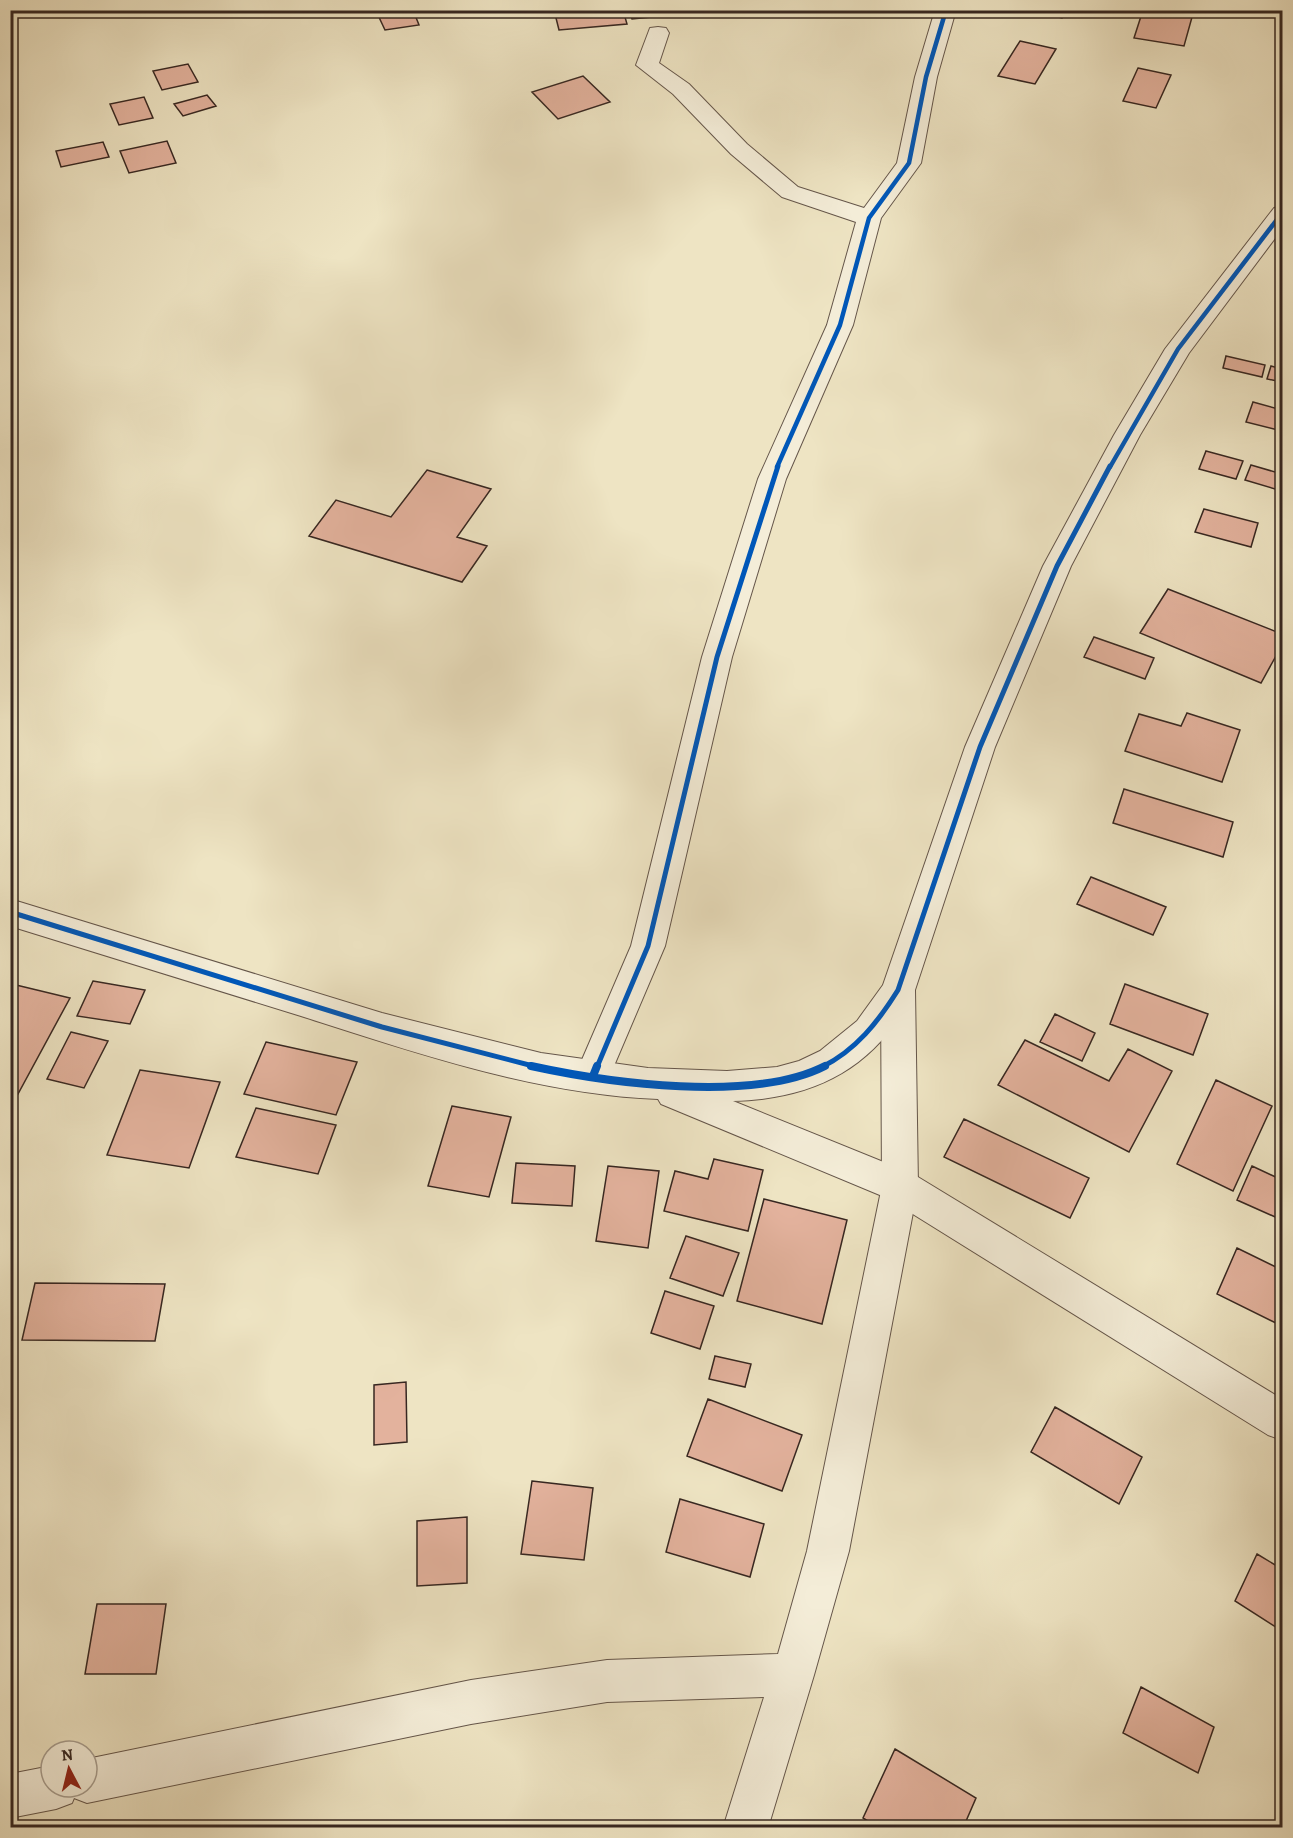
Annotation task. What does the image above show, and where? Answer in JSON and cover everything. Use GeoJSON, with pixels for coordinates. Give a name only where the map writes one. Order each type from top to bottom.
{"type":"FeatureCollection","features":[{"type":"Feature","properties":{"kind":"street"},"geometry":{"type":"LineString","coordinates":[[593,1076],[648,946],[717,657],[771,479],[840,324],[869,218],[909,163],[926,77],[946,10]]}},
{"type":"Feature","properties":{"kind":"street"},"geometry":{"type":"LineString","coordinates":[[658,33],[647,65],[681,89],[739,149],[790,192],[869,218]]}},
{"type":"Feature","properties":{"kind":"street"},"geometry":{"type":"LineString","coordinates":[[10,912],[412,1036],[555,1071],[654,1086],[743,1087],[801,1076],[848,1054],[880,1021],[898,990],[980,747],[1057,566],[1127,435],[1178,349],[1282,213]]}},
{"type":"Feature","properties":{"kind":"street"},"geometry":{"type":"LineString","coordinates":[[745,1827],[793,1675],[828,1551],[900,1186],[898,990]]}},
{"type":"Feature","properties":{"kind":"street"},"geometry":{"type":"LineString","coordinates":[[654,1086],[900,1186],[1282,1421]]}},
{"type":"Feature","properties":{"kind":"street"},"geometry":{"type":"LineString","coordinates":[[99,1779],[471,1702],[596,1683],[793,1675]]}},
{"type":"Feature","properties":{"kind":"street"},"geometry":{"type":"LineString","coordinates":[[10,1796],[39,1790]]}},
{"type":"Feature","properties":{"kind":"building"},"geometry":{"type":"Polygon","coordinates":[[[388,10],[413,10],[419,25],[385,30],[377,13],[388,10]]]}},
{"type":"Feature","properties":{"kind":"building"},"geometry":{"type":"Polygon","coordinates":[[[554,10],[623,10],[627,24],[559,30],[554,10]]]}},
{"type":"Feature","properties":{"kind":"building"},"geometry":{"type":"Polygon","coordinates":[[[629,10],[702,10],[702,12],[632,19],[629,10]]]}},
{"type":"Feature","properties":{"kind":"building"},"geometry":{"type":"Polygon","coordinates":[[[1028,10],[1066,10],[1062,18],[1028,10]]]}},
{"type":"Feature","properties":{"kind":"building"},"geometry":{"type":"Polygon","coordinates":[[[1143,10],[1194,10],[1184,46],[1134,38],[1143,10]]]}},
{"type":"Feature","properties":{"kind":"building"},"geometry":{"type":"Polygon","coordinates":[[[1020,41],[1056,49],[1035,84],[998,76],[1020,41]]]}},
{"type":"Feature","properties":{"kind":"building"},"geometry":{"type":"Polygon","coordinates":[[[188,64],[198,82],[162,90],[153,71],[188,64]]]}},
{"type":"Feature","properties":{"kind":"building"},"geometry":{"type":"Polygon","coordinates":[[[1138,68],[1171,75],[1156,108],[1123,101],[1138,68]]]}},
{"type":"Feature","properties":{"kind":"building"},"geometry":{"type":"Polygon","coordinates":[[[583,76],[610,102],[558,119],[532,92],[583,76]]]}},
{"type":"Feature","properties":{"kind":"building"},"geometry":{"type":"Polygon","coordinates":[[[207,95],[216,106],[183,116],[174,104],[207,95]]]}},
{"type":"Feature","properties":{"kind":"building"},"geometry":{"type":"Polygon","coordinates":[[[144,97],[153,118],[119,125],[110,104],[144,97]]]}},
{"type":"Feature","properties":{"kind":"building"},"geometry":{"type":"Polygon","coordinates":[[[167,141],[176,163],[129,173],[120,151],[167,141]]]}},
{"type":"Feature","properties":{"kind":"building"},"geometry":{"type":"Polygon","coordinates":[[[103,142],[109,157],[61,167],[56,151],[103,142]]]}},
{"type":"Feature","properties":{"kind":"building"},"geometry":{"type":"Polygon","coordinates":[[[1226,356],[1265,365],[1262,377],[1223,368],[1226,356]]]}},
{"type":"Feature","properties":{"kind":"building"},"geometry":{"type":"Polygon","coordinates":[[[1271,366],[1282,369],[1282,382],[1267,379],[1271,366]]]}},
{"type":"Feature","properties":{"kind":"building"},"geometry":{"type":"Polygon","coordinates":[[[1253,402],[1282,410],[1282,431],[1246,422],[1253,402]]]}},
{"type":"Feature","properties":{"kind":"building"},"geometry":{"type":"Polygon","coordinates":[[[1206,451],[1243,461],[1236,479],[1199,469],[1206,451]]]}},
{"type":"Feature","properties":{"kind":"building"},"geometry":{"type":"Polygon","coordinates":[[[1251,465],[1282,474],[1282,491],[1245,480],[1251,465]]]}},
{"type":"Feature","properties":{"kind":"building"},"geometry":{"type":"Polygon","coordinates":[[[427,470],[491,489],[457,537],[487,546],[462,582],[309,536],[336,500],[391,517],[427,470]]]}},
{"type":"Feature","properties":{"kind":"building"},"geometry":{"type":"Polygon","coordinates":[[[1204,509],[1258,523],[1251,547],[1195,532],[1204,509]]]}},
{"type":"Feature","properties":{"kind":"building"},"geometry":{"type":"Polygon","coordinates":[[[1168,589],[1282,634],[1282,645],[1261,683],[1140,633],[1168,589]]]}},
{"type":"Feature","properties":{"kind":"building"},"geometry":{"type":"Polygon","coordinates":[[[1094,637],[1154,658],[1145,679],[1084,657],[1094,637]]]}},
{"type":"Feature","properties":{"kind":"building"},"geometry":{"type":"Polygon","coordinates":[[[1187,713],[1240,730],[1222,782],[1125,751],[1139,714],[1181,726],[1187,713]]]}},
{"type":"Feature","properties":{"kind":"building"},"geometry":{"type":"Polygon","coordinates":[[[1124,789],[1233,822],[1223,857],[1113,823],[1124,789]]]}},
{"type":"Feature","properties":{"kind":"building"},"geometry":{"type":"Polygon","coordinates":[[[1091,877],[1166,907],[1153,935],[1077,904],[1091,877]]]}},
{"type":"Feature","properties":{"kind":"building"},"geometry":{"type":"Polygon","coordinates":[[[93,981],[145,990],[130,1024],[77,1016],[93,981]]]}},
{"type":"Feature","properties":{"kind":"building"},"geometry":{"type":"Polygon","coordinates":[[[12,984],[70,998],[12,1105],[10,1104],[12,984]]]}},
{"type":"Feature","properties":{"kind":"building"},"geometry":{"type":"Polygon","coordinates":[[[1125,984],[1208,1014],[1193,1055],[1110,1024],[1125,984]]]}},
{"type":"Feature","properties":{"kind":"building"},"geometry":{"type":"Polygon","coordinates":[[[1055,1014],[1095,1033],[1082,1061],[1040,1042],[1055,1014]]]}},
{"type":"Feature","properties":{"kind":"building"},"geometry":{"type":"Polygon","coordinates":[[[71,1032],[108,1041],[84,1088],[47,1079],[71,1032]]]}},
{"type":"Feature","properties":{"kind":"building"},"geometry":{"type":"Polygon","coordinates":[[[1025,1040],[1109,1081],[1128,1049],[1172,1071],[1129,1152],[998,1085],[1025,1040]]]}},
{"type":"Feature","properties":{"kind":"building"},"geometry":{"type":"Polygon","coordinates":[[[266,1042],[357,1062],[336,1115],[244,1094],[266,1042]]]}},
{"type":"Feature","properties":{"kind":"building"},"geometry":{"type":"Polygon","coordinates":[[[140,1070],[220,1082],[189,1168],[107,1155],[140,1070]]]}},
{"type":"Feature","properties":{"kind":"building"},"geometry":{"type":"Polygon","coordinates":[[[1216,1080],[1272,1106],[1233,1191],[1177,1164],[1216,1080]]]}},
{"type":"Feature","properties":{"kind":"building"},"geometry":{"type":"Polygon","coordinates":[[[452,1106],[511,1117],[489,1197],[428,1186],[452,1106]]]}},
{"type":"Feature","properties":{"kind":"building"},"geometry":{"type":"Polygon","coordinates":[[[256,1108],[336,1125],[318,1174],[236,1157],[256,1108]]]}},
{"type":"Feature","properties":{"kind":"building"},"geometry":{"type":"Polygon","coordinates":[[[964,1119],[1089,1178],[1070,1218],[944,1157],[964,1119]]]}},
{"type":"Feature","properties":{"kind":"building"},"geometry":{"type":"Polygon","coordinates":[[[714,1159],[763,1170],[748,1231],[664,1211],[675,1171],[708,1179],[714,1159]]]}},
{"type":"Feature","properties":{"kind":"building"},"geometry":{"type":"Polygon","coordinates":[[[516,1163],[575,1166],[572,1206],[512,1203],[516,1163]]]}},
{"type":"Feature","properties":{"kind":"building"},"geometry":{"type":"Polygon","coordinates":[[[608,1166],[659,1171],[648,1248],[596,1241],[608,1166]]]}},
{"type":"Feature","properties":{"kind":"building"},"geometry":{"type":"Polygon","coordinates":[[[1252,1166],[1282,1180],[1282,1220],[1237,1200],[1252,1166]]]}},
{"type":"Feature","properties":{"kind":"building"},"geometry":{"type":"Polygon","coordinates":[[[764,1199],[847,1220],[822,1324],[737,1301],[764,1199]]]}},
{"type":"Feature","properties":{"kind":"building"},"geometry":{"type":"Polygon","coordinates":[[[686,1236],[739,1253],[723,1296],[670,1278],[686,1236]]]}},
{"type":"Feature","properties":{"kind":"building"},"geometry":{"type":"Polygon","coordinates":[[[1237,1248],[1282,1270],[1282,1326],[1217,1294],[1237,1248]]]}},
{"type":"Feature","properties":{"kind":"building"},"geometry":{"type":"Polygon","coordinates":[[[35,1283],[165,1284],[155,1341],[22,1340],[35,1283]]]}},
{"type":"Feature","properties":{"kind":"building"},"geometry":{"type":"Polygon","coordinates":[[[665,1291],[714,1306],[700,1349],[651,1333],[665,1291]]]}},
{"type":"Feature","properties":{"kind":"building"},"geometry":{"type":"Polygon","coordinates":[[[715,1356],[751,1364],[745,1387],[709,1379],[715,1356]]]}},
{"type":"Feature","properties":{"kind":"building"},"geometry":{"type":"Polygon","coordinates":[[[406,1382],[407,1442],[374,1445],[374,1385],[406,1382]]]}},
{"type":"Feature","properties":{"kind":"building"},"geometry":{"type":"Polygon","coordinates":[[[708,1399],[802,1435],[782,1491],[687,1456],[708,1399]]]}},
{"type":"Feature","properties":{"kind":"building"},"geometry":{"type":"Polygon","coordinates":[[[1055,1407],[1142,1457],[1119,1504],[1031,1452],[1055,1407]]]}},
{"type":"Feature","properties":{"kind":"building"},"geometry":{"type":"Polygon","coordinates":[[[532,1481],[593,1488],[584,1560],[521,1554],[532,1481]]]}},
{"type":"Feature","properties":{"kind":"building"},"geometry":{"type":"Polygon","coordinates":[[[680,1499],[764,1524],[750,1577],[666,1552],[680,1499]]]}},
{"type":"Feature","properties":{"kind":"building"},"geometry":{"type":"Polygon","coordinates":[[[467,1517],[467,1583],[417,1586],[417,1521],[467,1517]]]}},
{"type":"Feature","properties":{"kind":"building"},"geometry":{"type":"Polygon","coordinates":[[[1257,1554],[1282,1569],[1282,1631],[1235,1601],[1257,1554]]]}},
{"type":"Feature","properties":{"kind":"building"},"geometry":{"type":"Polygon","coordinates":[[[97,1604],[166,1604],[156,1674],[85,1674],[97,1604]]]}},
{"type":"Feature","properties":{"kind":"building"},"geometry":{"type":"Polygon","coordinates":[[[1141,1687],[1214,1727],[1198,1773],[1123,1733],[1141,1687]]]}},
{"type":"Feature","properties":{"kind":"building"},"geometry":{"type":"Polygon","coordinates":[[[895,1749],[976,1798],[963,1828],[879,1828],[863,1818],[895,1749]]]}},
{"type":"Feature","properties":{"kind":"cycle path"},"geometry":{"type":"LineString","coordinates":[[593,1076],[648,946],[717,657],[772,479],[840,325],[869,218],[909,163],[926,77],[946,10]]}},
{"type":"Feature","properties":{"kind":"cycle path"},"geometry":{"type":"LineString","coordinates":[[10,912],[382,1027],[541,1068],[648,1084],[727,1086],[765,1084],[789,1079],[818,1070],[833,1062],[858,1043],[869,1031],[898,990],[980,747],[1057,566],[1127,435],[1178,349],[1282,213]]}}]}
